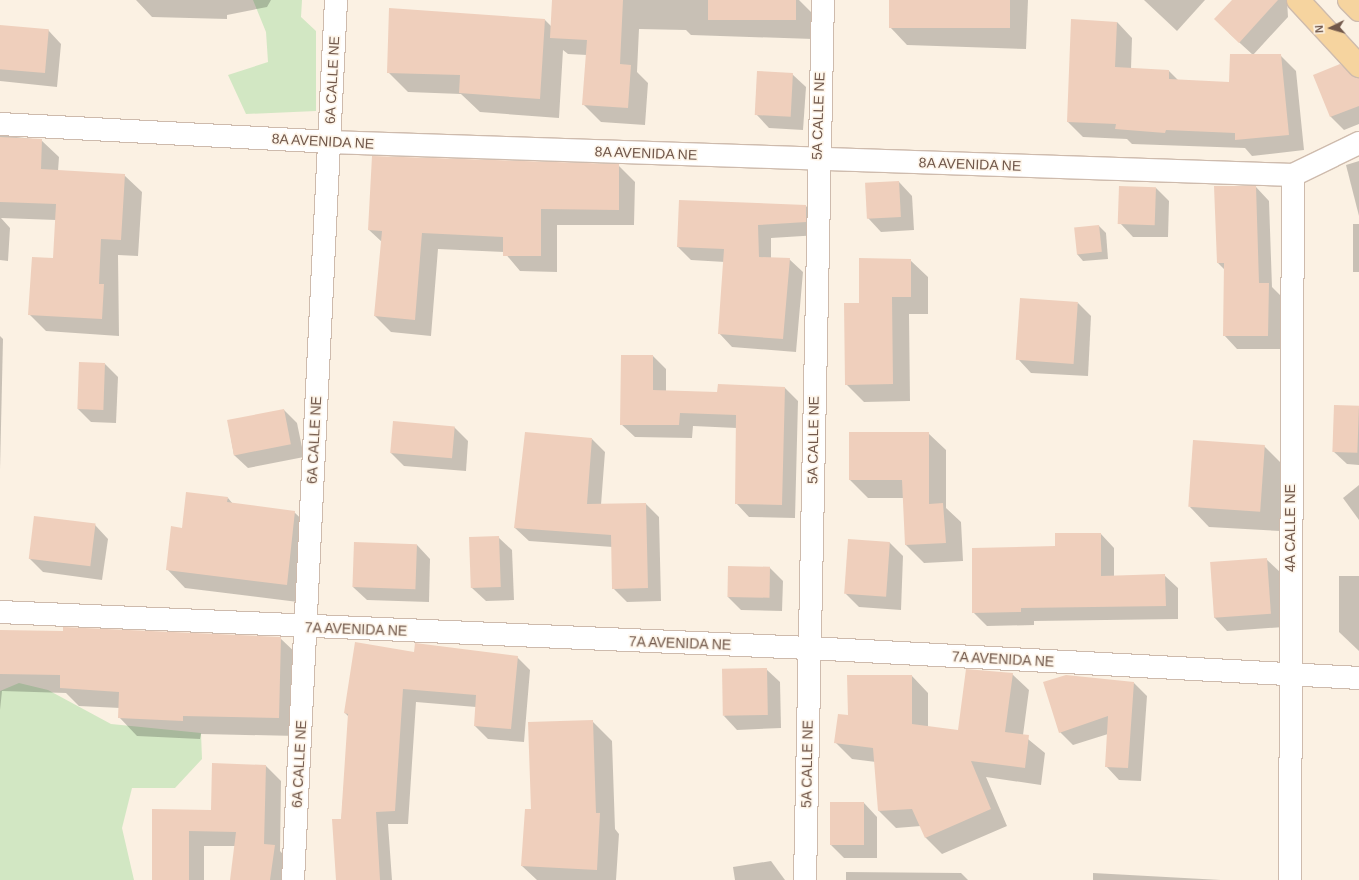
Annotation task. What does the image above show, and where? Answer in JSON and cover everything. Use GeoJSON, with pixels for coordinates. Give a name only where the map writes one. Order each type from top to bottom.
{"type":"FeatureCollection","features":[{"type":"Feature","properties":{"kind":"main road"},"geometry":{"type":"LineString","coordinates":[[1298,0],[1359,66]]}},
{"type":"Feature","properties":{"kind":"main road"},"geometry":{"type":"LineString","coordinates":[[1349,0],[1359,10]]}},
{"type":"Feature","properties":{"kind":"street","name":"6A CALLE NE"},"geometry":{"type":"LineString","coordinates":[[293,880],[336,0]]}},
{"type":"Feature","properties":{"kind":"street","name":"5A CALLE NE"},"geometry":{"type":"LineString","coordinates":[[805,880],[817,158],[823,0]]}},
{"type":"Feature","properties":{"kind":"street","name":"8A AVENIDA NE"},"geometry":{"type":"LineString","coordinates":[[0,124],[329,142],[1293,175]]}},
{"type":"Feature","properties":{"kind":"street"},"geometry":{"type":"LineString","coordinates":[[1293,175],[1359,143]]}},
{"type":"Feature","properties":{"kind":"street","name":"4A CALLE NE"},"geometry":{"type":"LineString","coordinates":[[1290,880],[1289,675],[1293,175]]}},
{"type":"Feature","properties":{"kind":"street","name":"7A AVENIDA NE"},"geometry":{"type":"LineString","coordinates":[[0,612],[809,648],[1359,678]]}},
{"type":"Feature","properties":{"kind":"green space"},"geometry":{"type":"Polygon","coordinates":[[[253,0],[302,0],[301,17],[316,31],[316,111],[246,114],[228,75],[268,62],[266,32],[253,0]]]}},
{"type":"Feature","properties":{"kind":"green space"},"geometry":{"type":"Polygon","coordinates":[[[19,683],[48,690],[111,724],[201,733],[202,759],[175,788],[132,788],[122,828],[134,880],[0,880],[0,691],[19,683]]]}},
{"type":"Feature","properties":{"kind":"building"},"geometry":{"type":"Polygon","coordinates":[[[552,0],[623,0],[620,64],[631,65],[628,108],[582,105],[587,40],[550,38],[552,0]]]}},
{"type":"Feature","properties":{"kind":"building"},"geometry":{"type":"Polygon","coordinates":[[[708,0],[796,0],[796,20],[708,20],[708,0]]]}},
{"type":"Feature","properties":{"kind":"building"},"geometry":{"type":"Polygon","coordinates":[[[889,0],[1010,0],[1010,28],[889,28],[889,0]]]}},
{"type":"Feature","properties":{"kind":"building"},"geometry":{"type":"Polygon","coordinates":[[[1232,0],[1278,0],[1239,43],[1214,19],[1232,0]]]}},
{"type":"Feature","properties":{"kind":"building"},"geometry":{"type":"Polygon","coordinates":[[[389,8],[545,19],[540,99],[459,93],[460,75],[387,73],[389,8]]]}},
{"type":"Feature","properties":{"kind":"building"},"geometry":{"type":"Polygon","coordinates":[[[1071,19],[1117,22],[1115,67],[1169,70],[1169,79],[1229,82],[1230,54],[1281,54],[1289,135],[1235,140],[1235,133],[1166,130],[1165,133],[1115,129],[1116,124],[1067,122],[1071,19]]]}},
{"type":"Feature","properties":{"kind":"building"},"geometry":{"type":"Polygon","coordinates":[[[0,25],[49,29],[45,73],[0,69],[0,25]]]}},
{"type":"Feature","properties":{"kind":"building"},"geometry":{"type":"Polygon","coordinates":[[[1340,64],[1359,78],[1359,106],[1330,117],[1313,75],[1340,64]]]}},
{"type":"Feature","properties":{"kind":"building"},"geometry":{"type":"Polygon","coordinates":[[[757,71],[793,73],[791,117],[755,115],[757,71]]]}},
{"type":"Feature","properties":{"kind":"building"},"geometry":{"type":"Polygon","coordinates":[[[0,137],[42,139],[41,169],[125,174],[121,240],[101,239],[99,284],[104,284],[102,319],[28,315],[32,257],[53,258],[56,204],[0,202],[0,137]]]}},
{"type":"Feature","properties":{"kind":"building"},"geometry":{"type":"Polygon","coordinates":[[[372,156],[619,164],[619,210],[541,209],[541,256],[503,256],[503,237],[422,233],[415,320],[374,316],[382,231],[368,230],[372,156]]]}},
{"type":"Feature","properties":{"kind":"building"},"geometry":{"type":"Polygon","coordinates":[[[899,181],[901,217],[867,219],[865,183],[899,181]]]}},
{"type":"Feature","properties":{"kind":"building"},"geometry":{"type":"Polygon","coordinates":[[[1119,186],[1156,187],[1155,225],[1118,224],[1119,186]]]}},
{"type":"Feature","properties":{"kind":"building"},"geometry":{"type":"Polygon","coordinates":[[[1214,186],[1256,186],[1259,283],[1269,283],[1268,336],[1223,336],[1224,263],[1217,263],[1214,186]]]}},
{"type":"Feature","properties":{"kind":"building"},"geometry":{"type":"Polygon","coordinates":[[[679,200],[806,205],[806,222],[758,225],[759,257],[790,258],[783,339],[718,334],[724,249],[677,247],[679,200]]]}},
{"type":"Feature","properties":{"kind":"building"},"geometry":{"type":"Polygon","coordinates":[[[1099,225],[1102,252],[1077,254],[1074,228],[1099,225]]]}},
{"type":"Feature","properties":{"kind":"building"},"geometry":{"type":"Polygon","coordinates":[[[859,258],[911,259],[911,297],[892,297],[893,384],[845,385],[844,303],[859,303],[859,258]]]}},
{"type":"Feature","properties":{"kind":"building"},"geometry":{"type":"Polygon","coordinates":[[[1020,298],[1078,302],[1074,364],[1016,360],[1020,298]]]}},
{"type":"Feature","properties":{"kind":"building"},"geometry":{"type":"Polygon","coordinates":[[[621,355],[653,355],[653,390],[717,392],[718,384],[785,387],[782,505],[735,504],[736,415],[680,413],[679,425],[620,425],[621,355]]]}},
{"type":"Feature","properties":{"kind":"building"},"geometry":{"type":"Polygon","coordinates":[[[79,362],[105,363],[103,410],[77,409],[79,362]]]}},
{"type":"Feature","properties":{"kind":"building"},"geometry":{"type":"Polygon","coordinates":[[[1334,405],[1359,406],[1357,453],[1332,452],[1334,405]]]}},
{"type":"Feature","properties":{"kind":"building"},"geometry":{"type":"Polygon","coordinates":[[[284,409],[291,444],[234,455],[227,420],[284,409]]]}},
{"type":"Feature","properties":{"kind":"building"},"geometry":{"type":"Polygon","coordinates":[[[393,421],[455,426],[452,458],[390,453],[393,421]]]}},
{"type":"Feature","properties":{"kind":"building"},"geometry":{"type":"Polygon","coordinates":[[[525,432],[592,438],[587,504],[646,503],[648,588],[612,589],[611,535],[514,528],[525,432]]]}},
{"type":"Feature","properties":{"kind":"building"},"geometry":{"type":"Polygon","coordinates":[[[849,432],[929,432],[929,504],[943,503],[946,543],[905,545],[902,480],[849,480],[849,432]]]}},
{"type":"Feature","properties":{"kind":"building"},"geometry":{"type":"Polygon","coordinates":[[[1193,440],[1265,445],[1260,512],[1188,507],[1193,440]]]}},
{"type":"Feature","properties":{"kind":"building"},"geometry":{"type":"Polygon","coordinates":[[[186,492],[228,497],[227,502],[295,511],[287,585],[166,570],[171,526],[182,528],[186,492]]]}},
{"type":"Feature","properties":{"kind":"building"},"geometry":{"type":"Polygon","coordinates":[[[34,516],[96,524],[90,566],[29,559],[34,516]]]}},
{"type":"Feature","properties":{"kind":"building"},"geometry":{"type":"Polygon","coordinates":[[[1055,533],[1101,533],[1101,576],[1165,574],[1166,606],[1021,608],[1021,612],[972,613],[972,548],[1055,546],[1055,533]]]}},
{"type":"Feature","properties":{"kind":"building"},"geometry":{"type":"Polygon","coordinates":[[[499,536],[501,587],[471,588],[469,537],[499,536]]]}},
{"type":"Feature","properties":{"kind":"building"},"geometry":{"type":"Polygon","coordinates":[[[848,539],[890,542],[886,597],[844,594],[848,539]]]}},
{"type":"Feature","properties":{"kind":"building"},"geometry":{"type":"Polygon","coordinates":[[[354,542],[417,544],[415,589],[352,587],[354,542]]]}},
{"type":"Feature","properties":{"kind":"building"},"geometry":{"type":"Polygon","coordinates":[[[1267,558],[1271,614],[1214,618],[1210,562],[1267,558]]]}},
{"type":"Feature","properties":{"kind":"building"},"geometry":{"type":"Polygon","coordinates":[[[728,566],[770,567],[769,598],[727,597],[728,566]]]}},
{"type":"Feature","properties":{"kind":"building"},"geometry":{"type":"Polygon","coordinates":[[[63,627],[281,637],[279,718],[183,716],[183,721],[118,718],[119,692],[60,688],[60,675],[0,674],[0,630],[63,631],[63,627]]]}},
{"type":"Feature","properties":{"kind":"building"},"geometry":{"type":"Polygon","coordinates":[[[355,642],[414,652],[415,643],[518,656],[511,729],[474,726],[476,695],[403,689],[395,811],[376,812],[380,880],[336,880],[332,819],[341,819],[348,714],[344,713],[355,642]]]}},
{"type":"Feature","properties":{"kind":"building"},"geometry":{"type":"Polygon","coordinates":[[[767,668],[768,715],[723,716],[722,669],[767,668]]]}},
{"type":"Feature","properties":{"kind":"building"},"geometry":{"type":"Polygon","coordinates":[[[966,669],[1013,673],[1005,732],[1029,735],[1025,768],[971,761],[991,809],[925,838],[912,809],[878,811],[873,748],[834,743],[838,714],[848,715],[847,675],[912,675],[912,724],[958,730],[966,669]]]}},
{"type":"Feature","properties":{"kind":"building"},"geometry":{"type":"Polygon","coordinates":[[[1066,675],[1134,682],[1128,768],[1105,767],[1108,716],[1059,733],[1043,682],[1066,675]]]}},
{"type":"Feature","properties":{"kind":"building"},"geometry":{"type":"Polygon","coordinates":[[[593,720],[596,813],[600,813],[597,870],[521,866],[525,809],[531,809],[528,722],[593,720]]]}},
{"type":"Feature","properties":{"kind":"building"},"geometry":{"type":"Polygon","coordinates":[[[212,763],[266,765],[264,844],[275,845],[270,880],[230,880],[236,832],[189,831],[189,880],[152,880],[152,809],[211,810],[212,763]]]}},
{"type":"Feature","properties":{"kind":"building"},"geometry":{"type":"Polygon","coordinates":[[[830,802],[864,802],[864,845],[830,845],[830,802]]]}}]}
